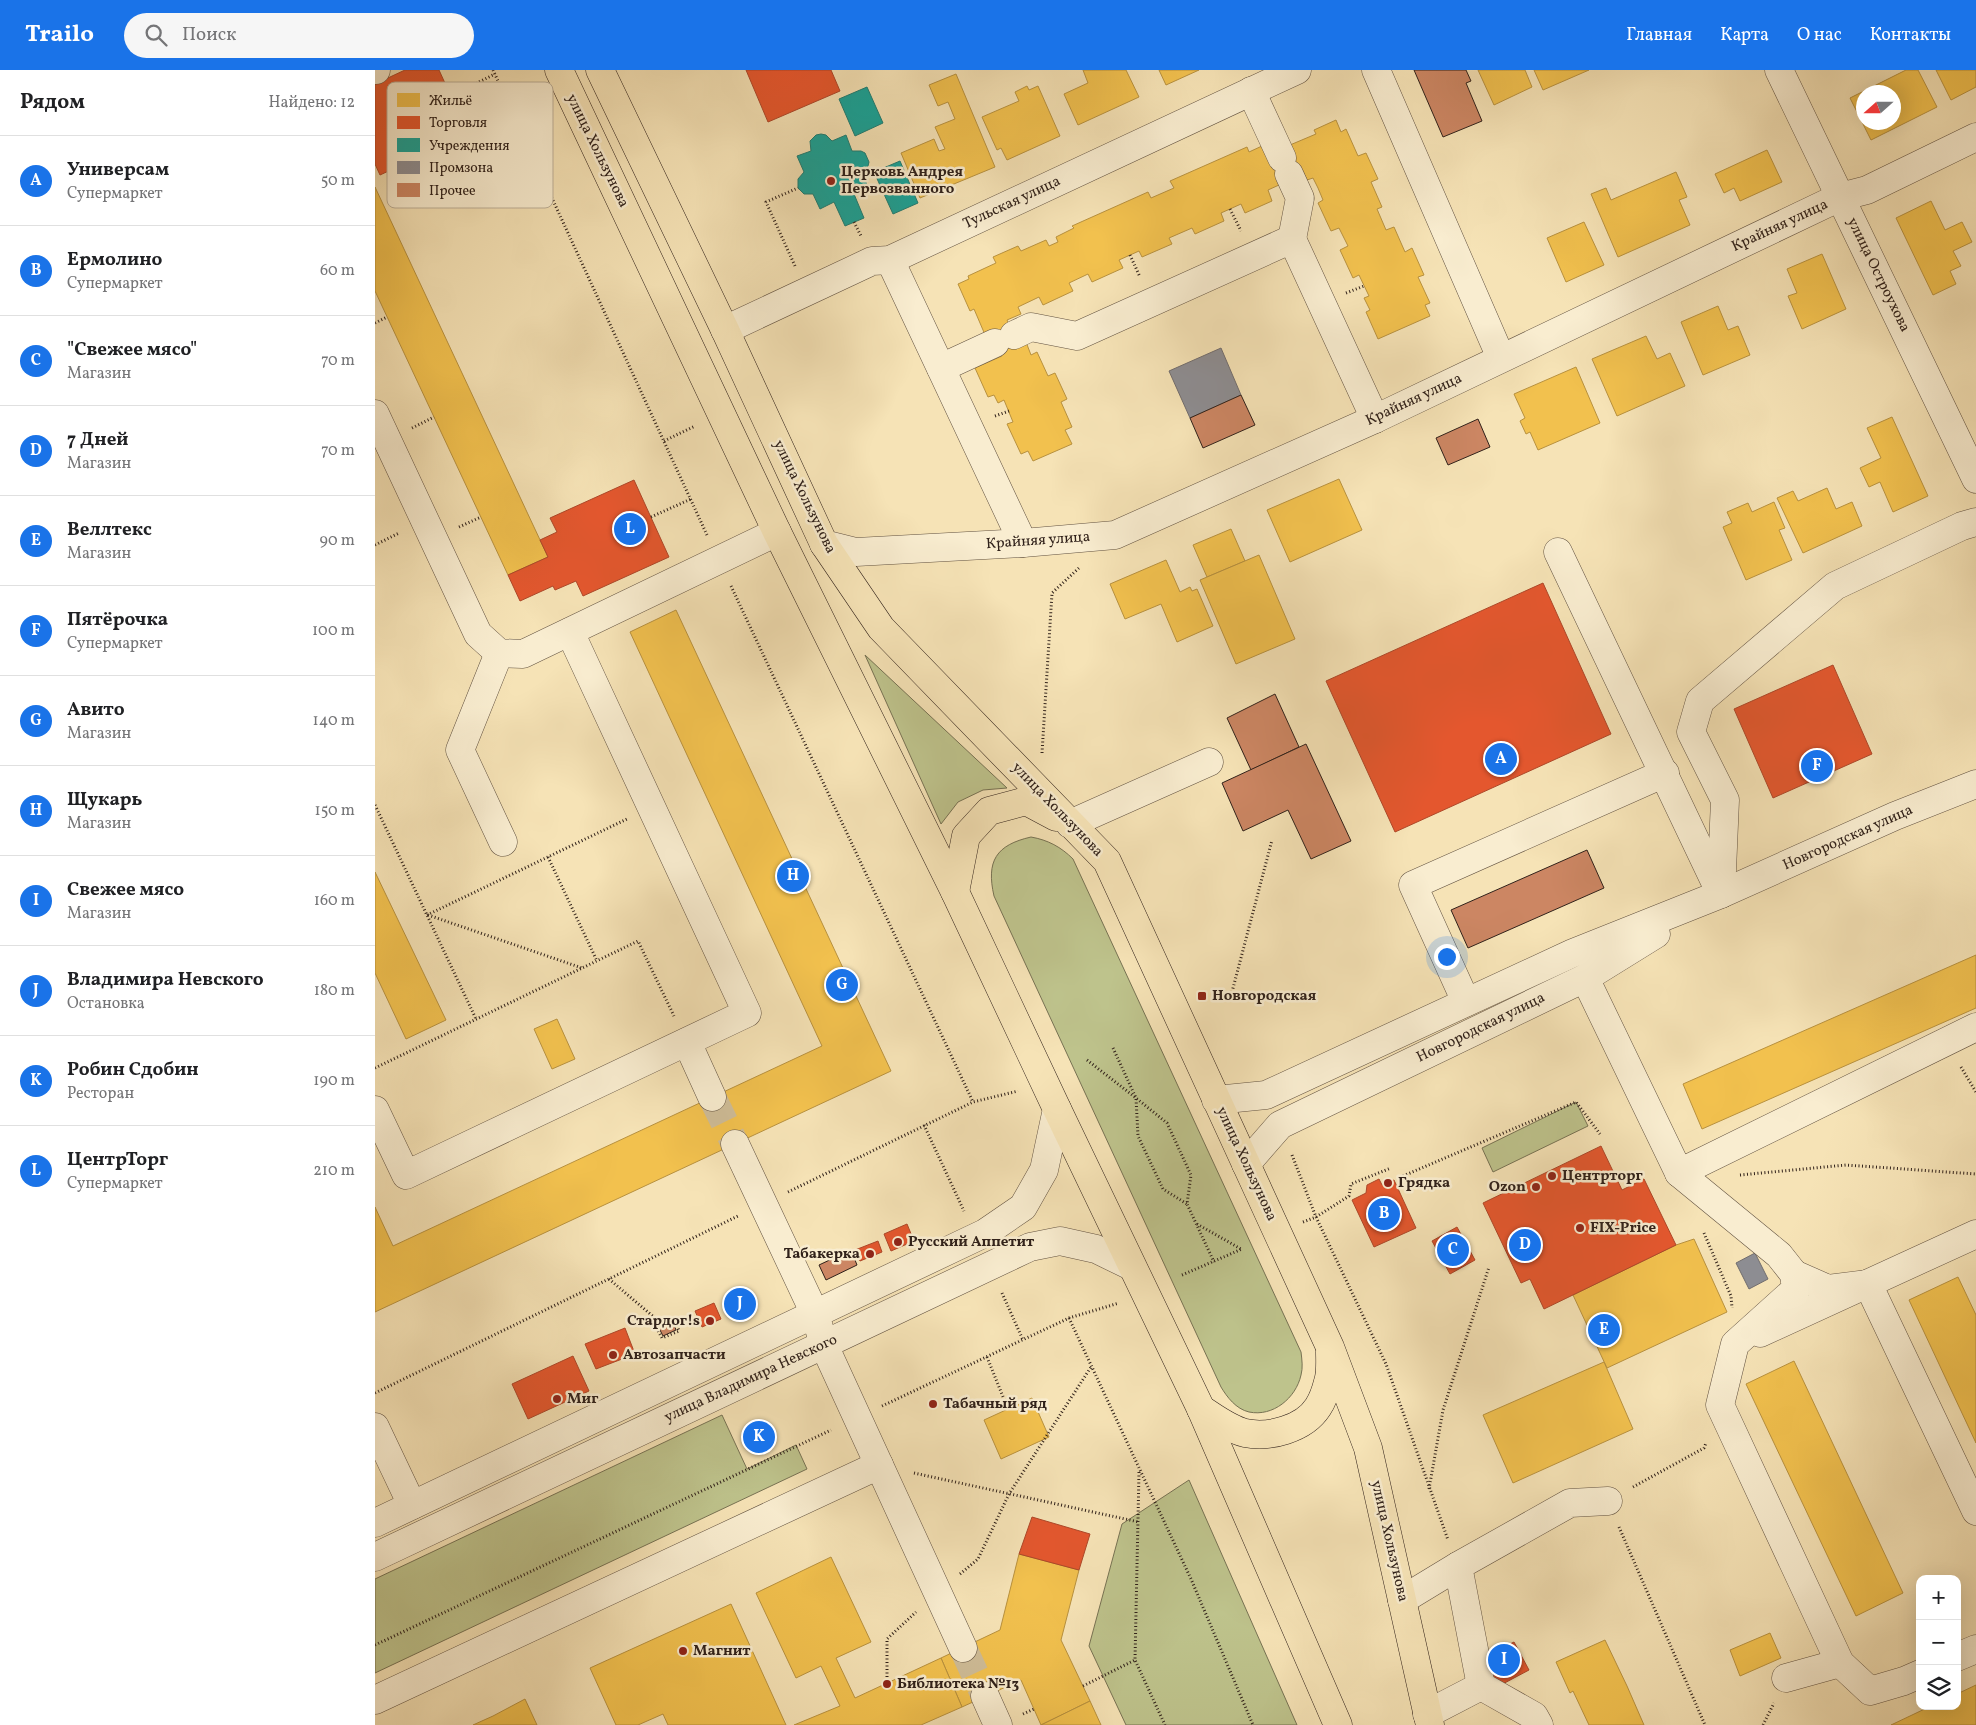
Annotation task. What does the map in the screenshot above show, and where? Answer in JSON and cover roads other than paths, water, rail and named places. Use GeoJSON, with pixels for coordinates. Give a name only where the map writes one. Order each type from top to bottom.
{"type":"FeatureCollection","features":[{"type":"Feature","properties":{"kind":"main road","name":"улица Хользунова"},"geometry":{"type":"LineString","coordinates":[[559,70],[777,532],[955,892],[1131,1266],[1201,1409],[1338,1725]]}},
{"type":"Feature","properties":{"kind":"main road","name":"улица Хользунова"},"geometry":{"type":"LineString","coordinates":[[600,70],[725,330],[824,544],[881,628],[1107,861],[1330,1347],[1368,1448],[1428,1719]]}},
{"type":"Feature","properties":{"kind":"main road"},"geometry":{"type":"LineString","coordinates":[[955,892],[966,836],[989,812],[1026,801],[1070,824]]}},
{"type":"Feature","properties":{"kind":"main road"},"geometry":{"type":"LineString","coordinates":[[1201,1409],[1227,1425],[1246,1433],[1269,1434],[1288,1429],[1305,1420],[1318,1407],[1329,1381],[1330,1347]]}},
{"type":"Feature","properties":{"kind":"street","name":"Тульская улица"},"geometry":{"type":"LineString","coordinates":[[725,330],[872,261],[890,260],[1297,70]]}},
{"type":"Feature","properties":{"kind":"street"},"geometry":{"type":"LineString","coordinates":[[1376,70],[1501,358]]}},
{"type":"Feature","properties":{"kind":"street","name":"улица Остроухова"},"geometry":{"type":"LineString","coordinates":[[1779,70],[1976,479]]}},
{"type":"Feature","properties":{"kind":"street"},"geometry":{"type":"LineString","coordinates":[[1251,91],[1299,198],[1292,239],[1375,419]]}},
{"type":"Feature","properties":{"kind":"street","name":"Крайняя улица"},"geometry":{"type":"LineString","coordinates":[[824,544],[856,552],[1023,543],[1115,535],[1375,419],[1840,197],[1867,190],[1976,138]]}},
{"type":"Feature","properties":{"kind":"street"},"geometry":{"type":"LineString","coordinates":[[941,368],[1031,327],[1077,336],[1292,239]]}},
{"type":"Feature","properties":{"kind":"street"},"geometry":{"type":"LineString","coordinates":[[890,260],[1023,543]]}},
{"type":"Feature","properties":{"kind":"street"},"geometry":{"type":"LineString","coordinates":[[375,414],[478,634],[499,653],[523,654],[777,532]]}},
{"type":"Feature","properties":{"kind":"street"},"geometry":{"type":"LineString","coordinates":[[1721,894],[1725,800],[1691,732],[1700,701],[1835,586],[1962,526],[1976,522]]}},
{"type":"Feature","properties":{"kind":"street"},"geometry":{"type":"LineString","coordinates":[[1558,552],[1665,773],[1721,894]]}},
{"type":"Feature","properties":{"kind":"street"},"geometry":{"type":"LineString","coordinates":[[375,1110],[406,1176],[747,1013],[570,632]]}},
{"type":"Feature","properties":{"kind":"street"},"geometry":{"type":"LineString","coordinates":[[499,653],[460,750],[503,842]]}},
{"type":"Feature","properties":{"kind":"street"},"geometry":{"type":"LineString","coordinates":[[1070,824],[1209,762]]}},
{"type":"Feature","properties":{"kind":"street"},"geometry":{"type":"LineString","coordinates":[[1466,1002],[1413,885],[1665,773]]}},
{"type":"Feature","properties":{"kind":"street","name":"Новгородская улица"},"geometry":{"type":"LineString","coordinates":[[1216,1100],[1266,1095],[1573,953],[1721,894],[1895,816],[1976,784]]}},
{"type":"Feature","properties":{"kind":"street","name":"Новгородская улица"},"geometry":{"type":"LineString","coordinates":[[1246,1164],[1280,1125],[1585,978],[1721,894]]}},
{"type":"Feature","properties":{"kind":"street"},"geometry":{"type":"LineString","coordinates":[[1585,978],[1679,1173],[1779,1255],[1794,1274],[1828,1289],[1868,1284]]}},
{"type":"Feature","properties":{"kind":"street"},"geometry":{"type":"LineString","coordinates":[[1679,1173],[1976,1028]]}},
{"type":"Feature","properties":{"kind":"street"},"geometry":{"type":"LineString","coordinates":[[687,1042],[712,1097]]}},
{"type":"Feature","properties":{"kind":"street","name":"улица Владимира Невского"},"geometry":{"type":"LineString","coordinates":[[375,1523],[985,1233],[1023,1207],[1044,1170],[1057,1110]]}},
{"type":"Feature","properties":{"kind":"street"},"geometry":{"type":"LineString","coordinates":[[735,1144],[815,1314],[824,1345],[963,1648]]}},
{"type":"Feature","properties":{"kind":"street"},"geometry":{"type":"LineString","coordinates":[[1735,1344],[1976,1234]]}},
{"type":"Feature","properties":{"kind":"street","name":"улица Владимира Невского"},"geometry":{"type":"LineString","coordinates":[[375,1557],[1029,1247],[1060,1241],[1096,1249],[1131,1266]]}},
{"type":"Feature","properties":{"kind":"street"},"geometry":{"type":"LineString","coordinates":[[1794,1274],[1796,1289],[1735,1344],[1720,1405],[1841,1663],[1870,1691],[1916,1676]]}},
{"type":"Feature","properties":{"kind":"street"},"geometry":{"type":"LineString","coordinates":[[1868,1284],[1976,1511]]}},
{"type":"Feature","properties":{"kind":"street"},"geometry":{"type":"LineString","coordinates":[[375,1427],[412,1506]]}},
{"type":"Feature","properties":{"kind":"street"},"geometry":{"type":"LineString","coordinates":[[375,1700],[879,1465]]}},
{"type":"Feature","properties":{"kind":"street"},"geometry":{"type":"LineString","coordinates":[[1402,1600],[1570,1503],[1608,1502]]}},
{"type":"Feature","properties":{"kind":"street"},"geometry":{"type":"LineString","coordinates":[[1458,1566],[1481,1686],[1534,1716],[1539,1725]]}},
{"type":"Feature","properties":{"kind":"street"},"geometry":{"type":"LineString","coordinates":[[1961,1655],[1976,1649]]}},
{"type":"Feature","properties":{"kind":"street"},"geometry":{"type":"LineString","coordinates":[[1786,1678],[1841,1663]]}},
{"type":"Feature","properties":{"kind":"street"},"geometry":{"type":"LineString","coordinates":[[1428,1719],[1481,1686]]}},
{"type":"Feature","properties":{"kind":"street"},"geometry":{"type":"LineString","coordinates":[[985,1696],[998,1725]]}},
{"type":"Feature","properties":{"kind":"tunnel"},"geometry":{"type":"LineString","coordinates":[[712,1097],[735,1144]]}},
{"type":"Feature","properties":{"kind":"tunnel"},"geometry":{"type":"LineString","coordinates":[[963,1648],[985,1696]]}},
{"type":"Feature","properties":{"kind":"place","name":"Церковь Андрея Первозванного"},"geometry":{"type":"Point","coordinates":[831,181]}},
{"type":"Feature","properties":{"kind":"place","name":"ЦентрТорг"},"geometry":{"type":"Point","coordinates":[630,529]}},
{"type":"Feature","properties":{"kind":"place","name":"Универсам"},"geometry":{"type":"Point","coordinates":[1501,759]}},
{"type":"Feature","properties":{"kind":"place","name":"Пятёрочка"},"geometry":{"type":"Point","coordinates":[1817,766]}},
{"type":"Feature","properties":{"kind":"place","name":"Щукарь"},"geometry":{"type":"Point","coordinates":[793,876]}},
{"type":"Feature","properties":{"kind":"place","name":"Авито"},"geometry":{"type":"Point","coordinates":[842,985]}},
{"type":"Feature","properties":{"kind":"place","name":"Новгородская"},"geometry":{"type":"Point","coordinates":[1202,996]}},
{"type":"Feature","properties":{"kind":"place","name":"Центрторг"},"geometry":{"type":"Point","coordinates":[1552,1176]}},
{"type":"Feature","properties":{"kind":"place","name":"Грядка"},"geometry":{"type":"Point","coordinates":[1388,1183]}},
{"type":"Feature","properties":{"kind":"place","name":"Ozon"},"geometry":{"type":"Point","coordinates":[1536,1187]}},
{"type":"Feature","properties":{"kind":"place","name":"Ермолино"},"geometry":{"type":"Point","coordinates":[1384,1214]}},
{"type":"Feature","properties":{"kind":"place","name":"FIX-Price"},"geometry":{"type":"Point","coordinates":[1580,1228]}},
{"type":"Feature","properties":{"kind":"place","name":"Русский Аппетит"},"geometry":{"type":"Point","coordinates":[898,1242]}},
{"type":"Feature","properties":{"kind":"place","name":"7 Дней"},"geometry":{"type":"Point","coordinates":[1525,1245]}},
{"type":"Feature","properties":{"kind":"place","name":"\"Свежее мясо\""},"geometry":{"type":"Point","coordinates":[1453,1250]}},
{"type":"Feature","properties":{"kind":"place","name":"Табакерка"},"geometry":{"type":"Point","coordinates":[870,1254]}},
{"type":"Feature","properties":{"kind":"place","name":"Владимира Невского"},"geometry":{"type":"Point","coordinates":[740,1304]}},
{"type":"Feature","properties":{"kind":"place","name":"Стардог!s"},"geometry":{"type":"Point","coordinates":[710,1321]}},
{"type":"Feature","properties":{"kind":"place","name":"Веллтекс"},"geometry":{"type":"Point","coordinates":[1604,1330]}},
{"type":"Feature","properties":{"kind":"place","name":"Автозапчасти"},"geometry":{"type":"Point","coordinates":[613,1355]}},
{"type":"Feature","properties":{"kind":"place","name":"Миг"},"geometry":{"type":"Point","coordinates":[557,1399]}},
{"type":"Feature","properties":{"kind":"place","name":"Табачный ряд"},"geometry":{"type":"Point","coordinates":[933,1404]}},
{"type":"Feature","properties":{"kind":"place","name":"Робин Сдобин"},"geometry":{"type":"Point","coordinates":[759,1437]}},
{"type":"Feature","properties":{"kind":"place","name":"Магнит"},"geometry":{"type":"Point","coordinates":[683,1651]}},
{"type":"Feature","properties":{"kind":"place","name":"Свежее мясо"},"geometry":{"type":"Point","coordinates":[1504,1660]}},
{"type":"Feature","properties":{"kind":"place","name":"Библиотека №13"},"geometry":{"type":"Point","coordinates":[887,1684]}}]}
